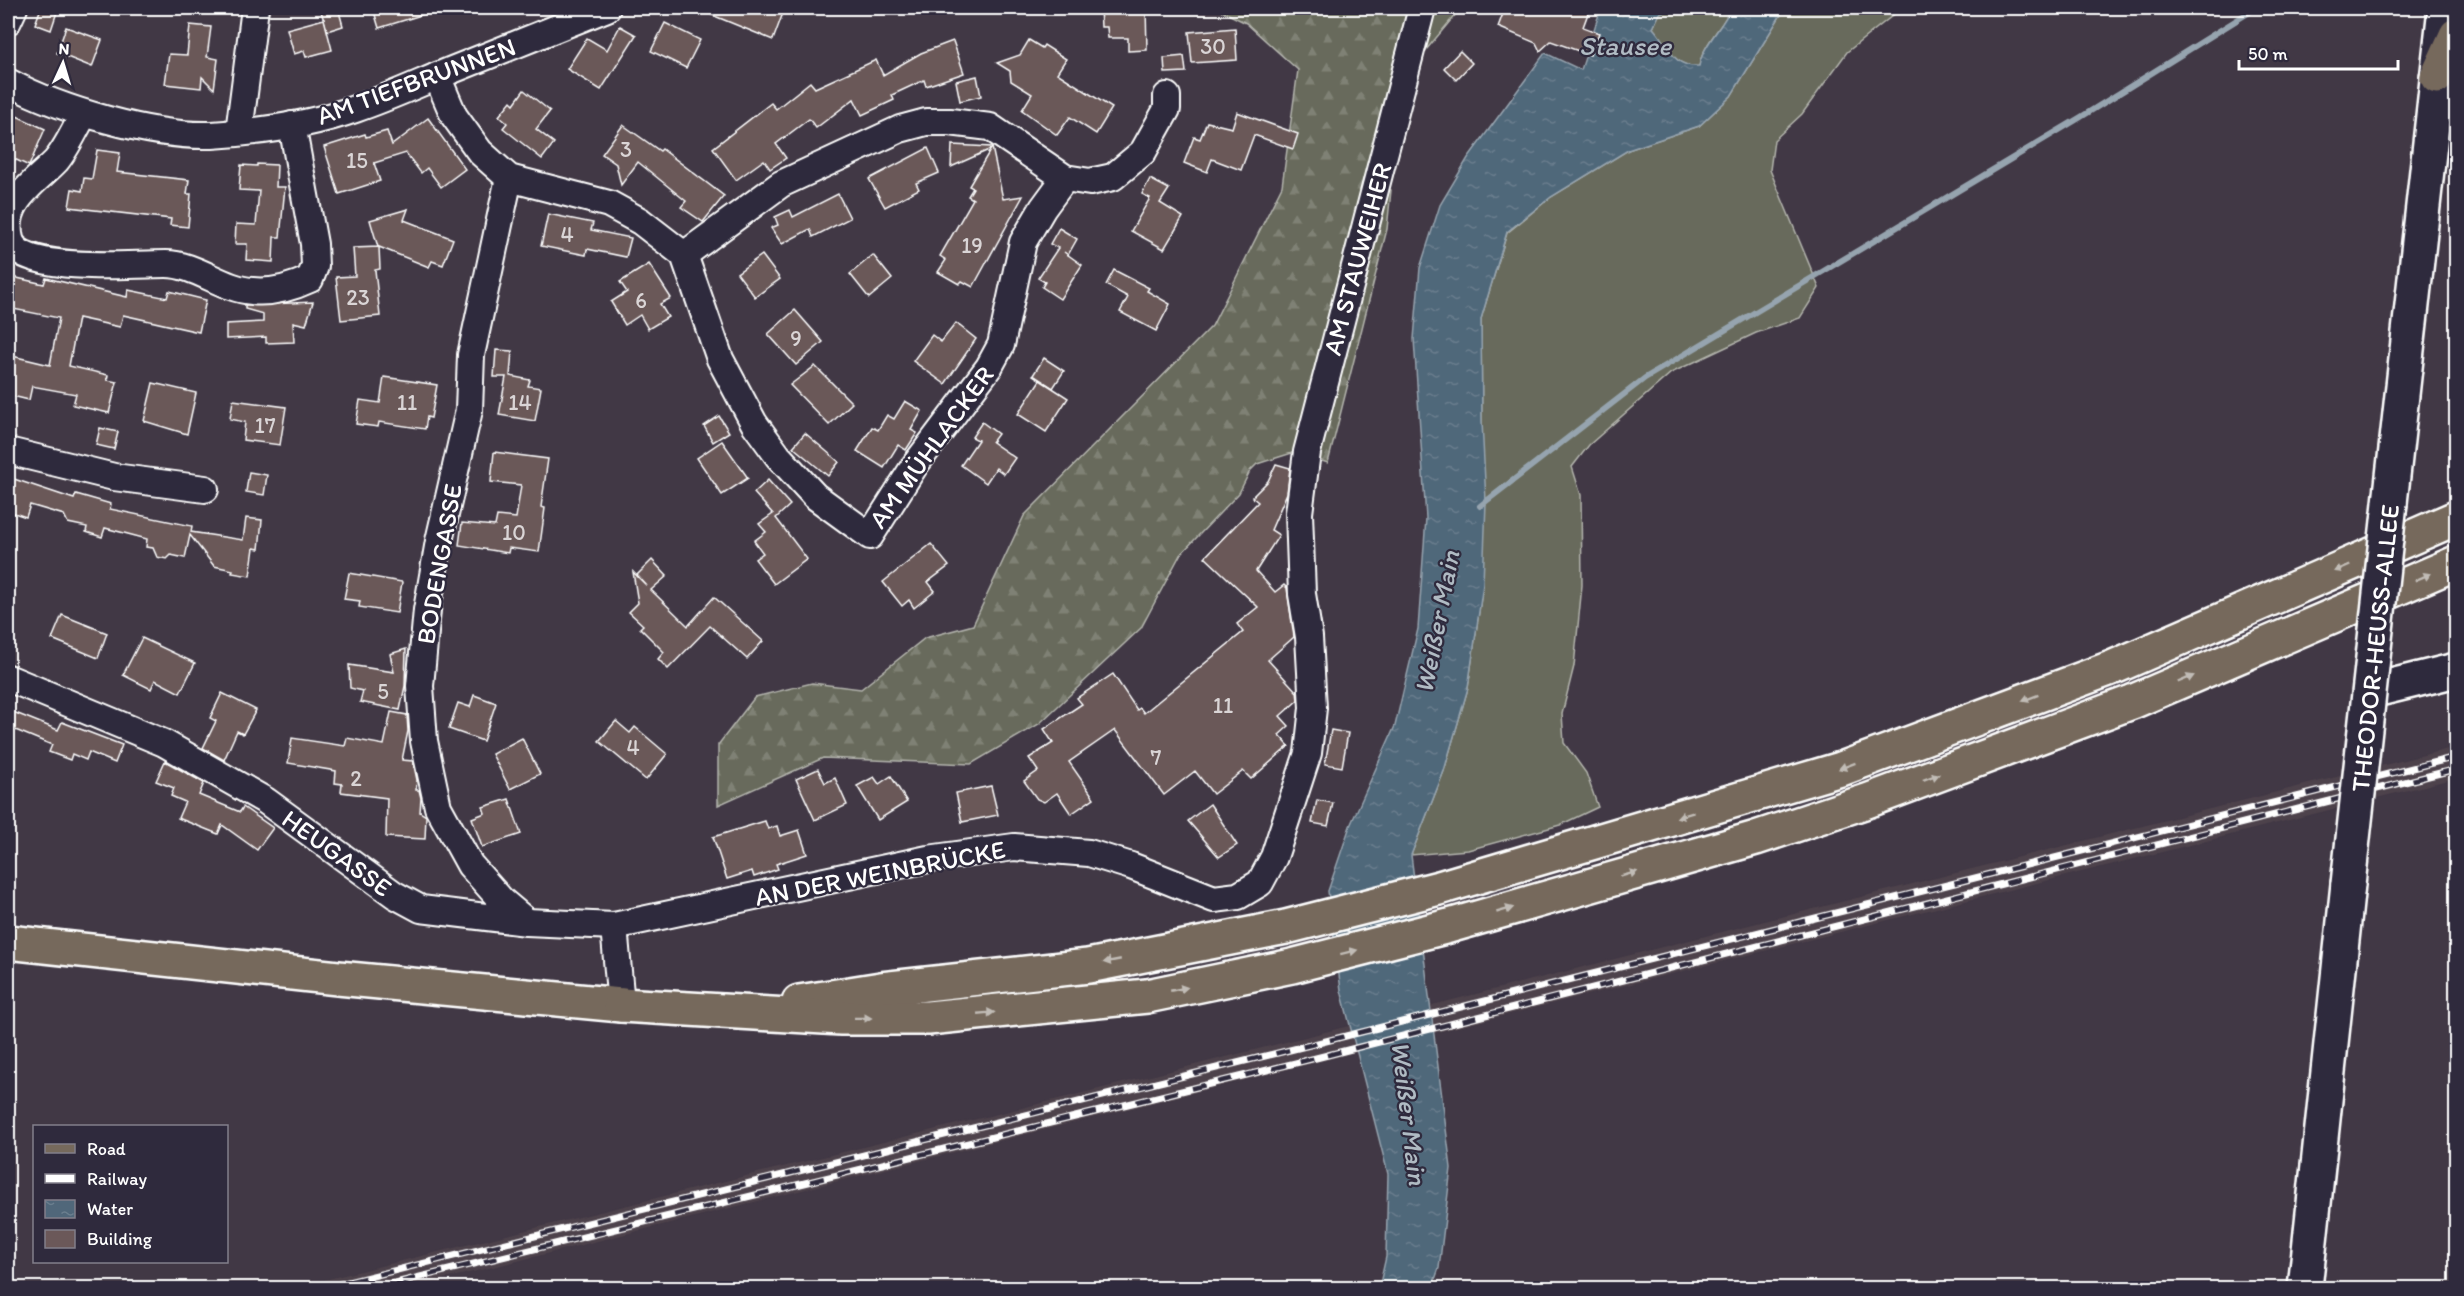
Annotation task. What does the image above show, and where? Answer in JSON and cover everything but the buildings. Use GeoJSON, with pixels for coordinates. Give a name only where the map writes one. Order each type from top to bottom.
{"type":"FeatureCollection","features":[{"type":"Feature","properties":{"kind":"main road","name":"THEODOR-HEUSS-ALLEE"},"geometry":{"type":"LineString","coordinates":[[2305,1288],[2445,8]]}},
{"type":"Feature","properties":{"kind":"main road"},"geometry":{"type":"LineString","coordinates":[[2437,77],[2457,35]]}},
{"type":"Feature","properties":{"kind":"main road"},"geometry":{"type":"LineString","coordinates":[[741,1011],[881,989],[1088,966],[1286,927],[1439,888],[1841,769],[2099,672],[2457,518]]}},
{"type":"Feature","properties":{"kind":"main road"},"geometry":{"type":"LineString","coordinates":[[8,942],[621,1005],[841,1018],[928,1018],[1147,996],[1292,966],[1449,926],[1756,838],[1867,801],[2132,702],[2457,563]]}},
{"type":"Feature","properties":{"kind":"main road"},"geometry":{"type":"LineString","coordinates":[[2371,691],[2457,670]]}},
{"type":"Feature","properties":{"kind":"street"},"geometry":{"type":"LineString","coordinates":[[8,21],[14,8]]}},
{"type":"Feature","properties":{"kind":"street"},"geometry":{"type":"LineString","coordinates":[[239,132],[255,8]]}},
{"type":"Feature","properties":{"kind":"street","name":"AM TIEFBRUNNEN"},"geometry":{"type":"LineString","coordinates":[[8,82],[36,97],[84,114],[172,132],[210,135],[239,132],[292,125],[354,110],[607,8]]}},
{"type":"Feature","properties":{"kind":"street","name":"AM STAUWEIHER"},"geometry":{"type":"LineString","coordinates":[[1299,513],[1307,452],[1422,8]]}},
{"type":"Feature","properties":{"kind":"street"},"geometry":{"type":"LineString","coordinates":[[437,76],[460,125],[480,152],[508,178],[609,204],[640,221],[684,255],[781,184],[900,129],[926,122],[950,122],[990,128],[1065,178],[1090,182],[1113,177],[1143,152],[1167,109],[1167,96]]}},
{"type":"Feature","properties":{"kind":"street","name":"AM TIEFBRUNNEN"},"geometry":{"type":"LineString","coordinates":[[84,114],[57,160],[33,179],[13,207],[8,228],[16,250],[31,256],[78,265],[169,264],[253,291],[293,287],[310,279],[315,266],[314,244],[292,125]]}},
{"type":"Feature","properties":{"kind":"street","name":"BODENGASSE"},"geometry":{"type":"LineString","coordinates":[[508,178],[471,355],[469,410],[439,541],[427,610],[420,686],[423,741],[441,815],[470,866],[502,901],[527,922]]}},
{"type":"Feature","properties":{"kind":"street","name":"AM MÜHLACKER"},"geometry":{"type":"LineString","coordinates":[[684,255],[720,359],[754,423],[778,456],[815,496],[870,536],[915,465],[989,368],[1001,345],[1023,242],[1043,207],[1065,178]]}},
{"type":"Feature","properties":{"kind":"street"},"geometry":{"type":"LineString","coordinates":[[8,451],[114,477],[205,489]]}},
{"type":"Feature","properties":{"kind":"street","name":"AN DER WEINBRÜCKE"},"geometry":{"type":"LineString","coordinates":[[614,926],[928,859],[1014,847],[1089,853],[1131,866],[1214,899],[1238,896],[1260,884],[1274,857],[1308,753],[1313,708],[1309,637],[1302,594],[1299,513]]}},
{"type":"Feature","properties":{"kind":"street","name":"HEUGASSE"},"geometry":{"type":"LineString","coordinates":[[8,678],[164,743],[266,801],[395,895],[421,909],[527,922],[614,926]]}},
{"type":"Feature","properties":{"kind":"street"},"geometry":{"type":"LineString","coordinates":[[614,926],[621,1005]]}},
{"type":"Feature","properties":{"kind":"shaded area"},"geometry":{"type":"Polygon","coordinates":[[[2456,747],[2456,778],[2202,842],[408,1288],[292,1288],[1111,1086],[2456,747]]]}},
{"type":"Feature","properties":{"kind":"green space"},"geometry":{"type":"Polygon","coordinates":[[[1216,8],[1414,8],[1366,171],[1391,190],[1387,229],[1328,463],[1295,452],[1257,464],[1250,471],[1239,493],[1180,555],[1141,628],[1039,724],[971,764],[823,758],[718,805],[718,745],[755,697],[812,683],[861,689],[925,638],[973,625],[1024,516],[1212,326],[1282,186],[1298,70],[1246,23],[1216,8]]]}},
{"type":"Feature","properties":{"kind":"green space"},"geometry":{"type":"Polygon","coordinates":[[[1429,8],[1461,8],[1426,50],[1419,51],[1429,8]]]}},
{"type":"Feature","properties":{"kind":"green space"},"geometry":{"type":"Polygon","coordinates":[[[1673,8],[1731,8],[1704,51],[1699,67],[1690,66],[1677,59],[1653,28],[1660,13],[1673,8]]]}},
{"type":"Feature","properties":{"kind":"green space"},"geometry":{"type":"Polygon","coordinates":[[[1785,8],[1902,8],[1847,52],[1802,114],[1774,140],[1770,170],[1819,288],[1800,318],[1756,333],[1671,373],[1589,445],[1572,467],[1581,495],[1582,585],[1574,666],[1562,714],[1564,743],[1586,773],[1598,807],[1560,825],[1468,850],[1411,855],[1444,771],[1468,688],[1483,584],[1481,319],[1507,233],[1551,197],[1628,150],[1699,126],[1731,96],[1785,8]]]}},
{"type":"Feature","properties":{"kind":"water"},"geometry":{"type":"Polygon","coordinates":[[[1601,8],[1673,8],[1660,13],[1653,28],[1677,59],[1690,66],[1699,66],[1704,51],[1731,8],[1785,8],[1731,96],[1699,126],[1628,150],[1551,197],[1507,232],[1481,319],[1486,502],[1483,584],[1468,688],[1444,771],[1411,855],[1451,1168],[1439,1268],[1432,1288],[1379,1288],[1386,1257],[1388,1174],[1341,990],[1328,891],[1350,826],[1395,726],[1418,629],[1426,518],[1414,339],[1420,268],[1440,205],[1468,158],[1545,53],[1581,70],[1601,8]]]}},
{"type":"Feature","properties":{"kind":"waterway"},"geometry":{"type":"LineString","coordinates":[[1480,506],[1645,378],[2081,117],[2256,8]]}},
{"type":"Feature","properties":{"kind":"railway"},"geometry":{"type":"LineString","coordinates":[[324,1288],[1314,1044],[2456,757]]}},
{"type":"Feature","properties":{"kind":"railway"},"geometry":{"type":"LineString","coordinates":[[375,1288],[1316,1058],[2456,769]]}},
{"type":"Feature","properties":{"kind":"water label","name":"Stausee"},"geometry":{"type":"Point","coordinates":[1625,46]}},
{"type":"Feature","properties":{"kind":"water label","name":"Weißer Main"},"geometry":{"type":"Point","coordinates":[1437,622]}},
{"type":"Feature","properties":{"kind":"water label","name":"Weißer Main"},"geometry":{"type":"Point","coordinates":[1409,1113]}}]}
